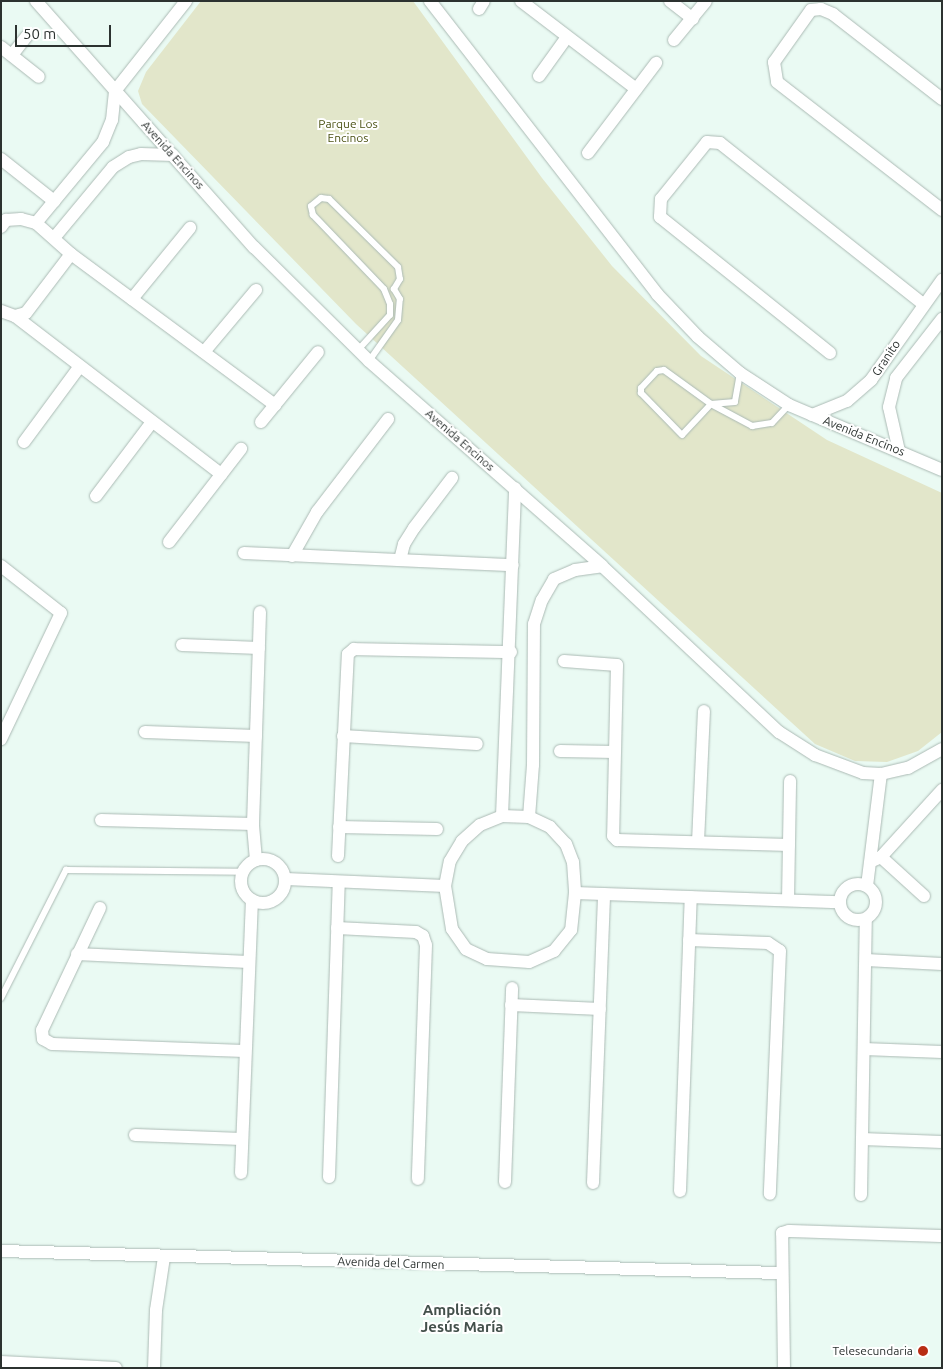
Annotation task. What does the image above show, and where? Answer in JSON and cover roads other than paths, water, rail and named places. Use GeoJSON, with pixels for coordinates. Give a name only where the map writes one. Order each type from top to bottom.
{"type":"FeatureCollection","features":[{"type":"Feature","properties":{"kind":"street","name":"Avenida Encinos"},"geometry":{"type":"LineString","coordinates":[[36,1],[254,247],[369,361],[602,566],[779,732],[838,766],[881,774],[908,768],[942,749]]}},
{"type":"Feature","properties":{"kind":"street"},"geometry":{"type":"LineString","coordinates":[[36,223],[109,131],[115,91],[186,1]]}},
{"type":"Feature","properties":{"kind":"street","name":"Avenida Encinos"},"geometry":{"type":"LineString","coordinates":[[430,1],[657,294],[698,337],[740,373],[789,405],[942,470]]}},
{"type":"Feature","properties":{"kind":"street"},"geometry":{"type":"LineString","coordinates":[[521,1],[636,89]]}},
{"type":"Feature","properties":{"kind":"street"},"geometry":{"type":"LineString","coordinates":[[670,1],[693,19]]}},
{"type":"Feature","properties":{"kind":"street"},"geometry":{"type":"LineString","coordinates":[[674,40],[706,1]]}},
{"type":"Feature","properties":{"kind":"street"},"geometry":{"type":"LineString","coordinates":[[942,99],[833,14],[821,9],[811,10],[774,62],[777,82],[942,210]]}},
{"type":"Feature","properties":{"kind":"street"},"geometry":{"type":"LineString","coordinates":[[12,55],[26,36]]}},
{"type":"Feature","properties":{"kind":"street"},"geometry":{"type":"LineString","coordinates":[[539,76],[568,36]]}},
{"type":"Feature","properties":{"kind":"street"},"geometry":{"type":"LineString","coordinates":[[1,47],[39,76]]}},
{"type":"Feature","properties":{"kind":"street"},"geometry":{"type":"LineString","coordinates":[[588,153],[656,62]]}},
{"type":"Feature","properties":{"kind":"street"},"geometry":{"type":"LineString","coordinates":[[830,353],[660,217],[662,199],[707,142],[720,143],[922,304]]}},
{"type":"Feature","properties":{"kind":"street"},"geometry":{"type":"LineString","coordinates":[[54,238],[113,167],[135,155],[173,155]]}},
{"type":"Feature","properties":{"kind":"street"},"geometry":{"type":"LineString","coordinates":[[1,159],[54,201]]}},
{"type":"Feature","properties":{"kind":"street"},"geometry":{"type":"LineString","coordinates":[[1,227],[6,220],[21,219],[36,223],[71,254],[275,405]]}},
{"type":"Feature","properties":{"kind":"street"},"geometry":{"type":"LineString","coordinates":[[132,299],[190,228]]}},
{"type":"Feature","properties":{"kind":"street"},"geometry":{"type":"LineString","coordinates":[[15,316],[26,313],[71,254]]}},
{"type":"Feature","properties":{"kind":"street","name":"Granito"},"geometry":{"type":"LineString","coordinates":[[812,415],[847,401],[871,380],[922,304],[942,280]]}},
{"type":"Feature","properties":{"kind":"street"},"geometry":{"type":"LineString","coordinates":[[204,352],[256,290]]}},
{"type":"Feature","properties":{"kind":"street"},"geometry":{"type":"LineString","coordinates":[[1,311],[15,316],[221,474]]}},
{"type":"Feature","properties":{"kind":"street","name":"Granito"},"geometry":{"type":"LineString","coordinates":[[899,451],[889,407],[896,378],[942,319]]}},
{"type":"Feature","properties":{"kind":"street"},"geometry":{"type":"LineString","coordinates":[[261,422],[318,352]]}},
{"type":"Feature","properties":{"kind":"street"},"geometry":{"type":"LineString","coordinates":[[24,442],[80,366]]}},
{"type":"Feature","properties":{"kind":"street"},"geometry":{"type":"LineString","coordinates":[[292,556],[307,527],[388,419]]}},
{"type":"Feature","properties":{"kind":"street"},"geometry":{"type":"LineString","coordinates":[[96,496],[152,422]]}},
{"type":"Feature","properties":{"kind":"street"},"geometry":{"type":"LineString","coordinates":[[170,542],[241,448]]}},
{"type":"Feature","properties":{"kind":"street"},"geometry":{"type":"LineString","coordinates":[[400,560],[404,544],[414,528],[452,478]]}},
{"type":"Feature","properties":{"kind":"street"},"geometry":{"type":"LineString","coordinates":[[502,816],[511,652],[515,488]]}},
{"type":"Feature","properties":{"kind":"street"},"geometry":{"type":"LineString","coordinates":[[244,553],[513,565]]}},
{"type":"Feature","properties":{"kind":"street"},"geometry":{"type":"LineString","coordinates":[[1,566],[61,613],[1,739]]}},
{"type":"Feature","properties":{"kind":"street"},"geometry":{"type":"LineString","coordinates":[[529,817],[533,765],[534,624],[539,608],[554,579],[575,570],[602,566]]}},
{"type":"Feature","properties":{"kind":"street"},"geometry":{"type":"LineString","coordinates":[[256,860],[253,824],[260,612]]}},
{"type":"Feature","properties":{"kind":"street"},"geometry":{"type":"LineString","coordinates":[[182,645],[259,648]]}},
{"type":"Feature","properties":{"kind":"street"},"geometry":{"type":"LineString","coordinates":[[338,856],[346,662],[354,649],[511,652]]}},
{"type":"Feature","properties":{"kind":"street"},"geometry":{"type":"LineString","coordinates":[[564,661],[617,665],[613,836],[623,841],[788,845]]}},
{"type":"Feature","properties":{"kind":"street"},"geometry":{"type":"LineString","coordinates":[[698,842],[704,711]]}},
{"type":"Feature","properties":{"kind":"street"},"geometry":{"type":"LineString","coordinates":[[145,732],[256,736]]}},
{"type":"Feature","properties":{"kind":"street"},"geometry":{"type":"LineString","coordinates":[[343,736],[477,744]]}},
{"type":"Feature","properties":{"kind":"street"},"geometry":{"type":"LineString","coordinates":[[560,751],[615,752]]}},
{"type":"Feature","properties":{"kind":"street"},"geometry":{"type":"LineString","coordinates":[[867,886],[877,859],[881,774]]}},
{"type":"Feature","properties":{"kind":"street"},"geometry":{"type":"LineString","coordinates":[[788,900],[790,781]]}},
{"type":"Feature","properties":{"kind":"street"},"geometry":{"type":"LineString","coordinates":[[877,859],[942,790]]}},
{"type":"Feature","properties":{"kind":"street"},"geometry":{"type":"LineString","coordinates":[[502,816],[529,817],[550,827],[566,844],[573,862],[575,893],[571,930],[564,943],[554,951],[530,962],[487,959],[466,949],[452,929],[446,886],[450,861],[462,841],[480,825],[502,816]]}},
{"type":"Feature","properties":{"kind":"street"},"geometry":{"type":"LineString","coordinates":[[101,820],[253,824]]}},
{"type":"Feature","properties":{"kind":"street"},"geometry":{"type":"LineString","coordinates":[[339,827],[437,829]]}},
{"type":"Feature","properties":{"kind":"street"},"geometry":{"type":"LineString","coordinates":[[877,859],[924,896]]}},
{"type":"Feature","properties":{"kind":"street"},"geometry":{"type":"LineString","coordinates":[[256,860],[276,862],[286,879],[279,897],[261,904],[252,900],[244,893],[241,882],[242,872],[256,860]]}},
{"type":"Feature","properties":{"kind":"street"},"geometry":{"type":"LineString","coordinates":[[286,879],[446,886]]}},
{"type":"Feature","properties":{"kind":"street"},"geometry":{"type":"LineString","coordinates":[[329,1177],[339,882]]}},
{"type":"Feature","properties":{"kind":"street"},"geometry":{"type":"LineString","coordinates":[[839,902],[849,886],[867,886]]}},
{"type":"Feature","properties":{"kind":"street"},"geometry":{"type":"LineString","coordinates":[[839,902],[846,916],[856,920],[866,919],[874,911],[877,900],[867,886]]}},
{"type":"Feature","properties":{"kind":"street"},"geometry":{"type":"LineString","coordinates":[[575,893],[839,902]]}},
{"type":"Feature","properties":{"kind":"street"},"geometry":{"type":"LineString","coordinates":[[593,1183],[604,894]]}},
{"type":"Feature","properties":{"kind":"street"},"geometry":{"type":"LineString","coordinates":[[680,1191],[691,897]]}},
{"type":"Feature","properties":{"kind":"street"},"geometry":{"type":"LineString","coordinates":[[241,1173],[248,962],[252,900]]}},
{"type":"Feature","properties":{"kind":"street"},"geometry":{"type":"LineString","coordinates":[[100,908],[42,1030],[43,1039],[52,1044],[245,1050]]}},
{"type":"Feature","properties":{"kind":"street"},"geometry":{"type":"LineString","coordinates":[[861,1195],[866,919]]}},
{"type":"Feature","properties":{"kind":"street"},"geometry":{"type":"LineString","coordinates":[[337,928],[416,932],[423,936],[426,945],[418,1179]]}},
{"type":"Feature","properties":{"kind":"street"},"geometry":{"type":"LineString","coordinates":[[690,940],[768,943],[780,951],[770,1194]]}},
{"type":"Feature","properties":{"kind":"street"},"geometry":{"type":"LineString","coordinates":[[78,954],[248,962]]}},
{"type":"Feature","properties":{"kind":"street"},"geometry":{"type":"LineString","coordinates":[[866,960],[942,964]]}},
{"type":"Feature","properties":{"kind":"street"},"geometry":{"type":"LineString","coordinates":[[505,1182],[512,988]]}},
{"type":"Feature","properties":{"kind":"street"},"geometry":{"type":"LineString","coordinates":[[511,1005],[600,1010]]}},
{"type":"Feature","properties":{"kind":"street"},"geometry":{"type":"LineString","coordinates":[[864,1049],[942,1052]]}},
{"type":"Feature","properties":{"kind":"street"},"geometry":{"type":"LineString","coordinates":[[135,1135],[242,1139]]}},
{"type":"Feature","properties":{"kind":"street"},"geometry":{"type":"LineString","coordinates":[[862,1139],[942,1142]]}},
{"type":"Feature","properties":{"kind":"street"},"geometry":{"type":"LineString","coordinates":[[784,1368],[780,1239],[782,1233],[789,1231],[942,1236]]}},
{"type":"Feature","properties":{"kind":"street","name":"Avenida del Carmen"},"geometry":{"type":"LineString","coordinates":[[1,1251],[781,1273]]}},
{"type":"Feature","properties":{"kind":"street"},"geometry":{"type":"LineString","coordinates":[[154,1368],[156,1310],[164,1256]]}},
{"type":"Feature","properties":{"kind":"street"},"geometry":{"type":"LineString","coordinates":[[1,1362],[116,1368]]}},
{"type":"Feature","properties":{"kind":"lane"},"geometry":{"type":"LineString","coordinates":[[358,350],[390,315],[384,288],[312,215],[311,206],[321,198],[329,199],[398,267],[400,279],[394,288]]}},
{"type":"Feature","properties":{"kind":"lane"},"geometry":{"type":"LineString","coordinates":[[384,288],[394,288]]}},
{"type":"Feature","properties":{"kind":"lane"},"geometry":{"type":"LineString","coordinates":[[369,361],[398,320],[400,299],[394,288]]}},
{"type":"Feature","properties":{"kind":"lane"},"geometry":{"type":"LineString","coordinates":[[740,373],[735,402],[711,404],[682,435],[641,393],[641,388],[657,371],[664,370],[711,404],[752,426],[772,423],[789,405]]}},
{"type":"Feature","properties":{"kind":"lane"},"geometry":{"type":"LineString","coordinates":[[1,998],[66,870],[242,872]]}},
{"type":"Feature","properties":{"kind":"place","name":"Telesecundaria"},"geometry":{"type":"Point","coordinates":[923,1351]}},
{"type":"Feature","properties":{"kind":"district","name":"Ampliación Jesús María"},"geometry":{"type":"Point","coordinates":[462,1318]}},
{"type":"Feature","properties":{"kind":"park label","name":"Parque Los Encinos"},"geometry":{"type":"Point","coordinates":[348,131]}}]}
